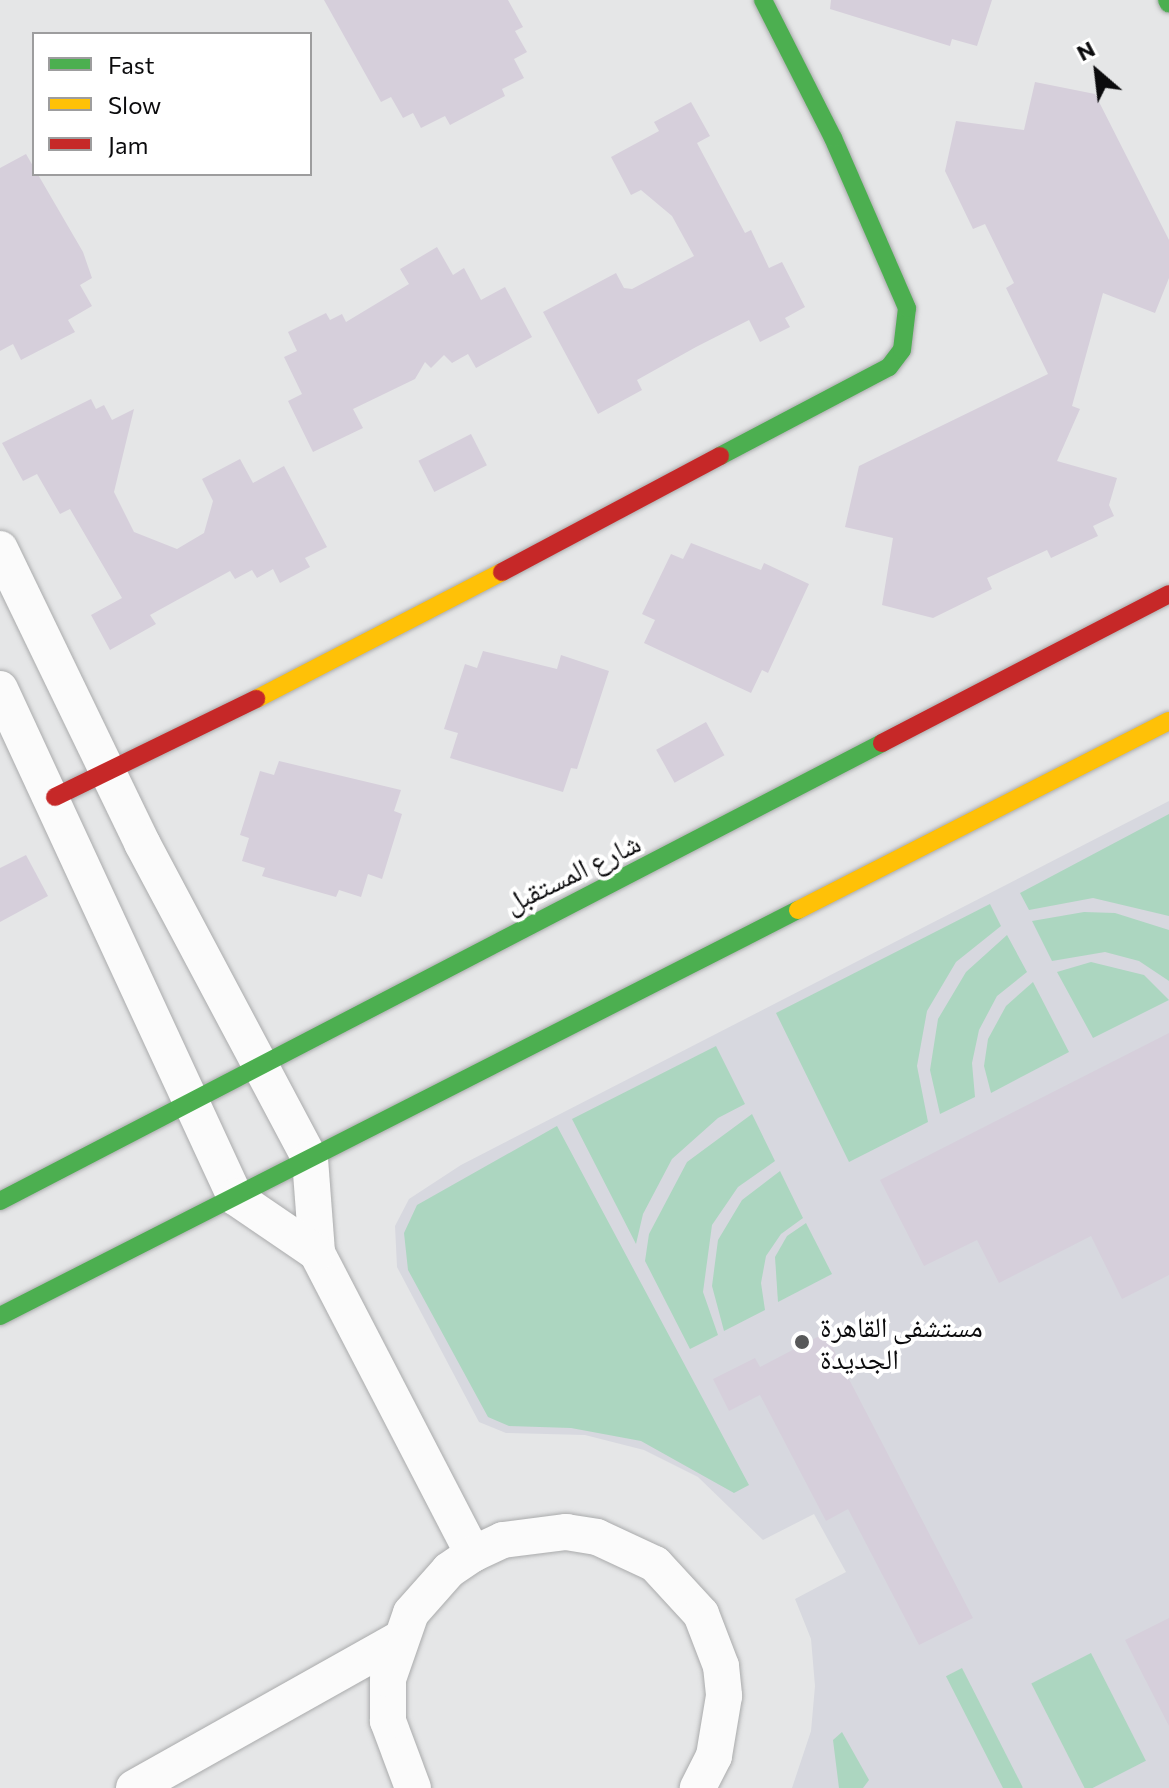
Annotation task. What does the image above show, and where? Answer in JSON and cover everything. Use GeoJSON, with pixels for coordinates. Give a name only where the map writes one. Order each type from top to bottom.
{"type":"FeatureCollection","features":[{"type":"Feature","properties":{"kind":"street"},"geometry":{"type":"LineString","coordinates":[[55,797],[107,773],[889,367],[902,350],[907,308],[833,138],[763,0]]}},
{"type":"Feature","properties":{"kind":"street"},"geometry":{"type":"LineString","coordinates":[[0,549],[107,773],[310,1159],[317,1253],[473,1554]]}},
{"type":"Feature","properties":{"kind":"street","name":"شارع المستقبل"},"geometry":{"type":"LineString","coordinates":[[0,1201],[192,1105],[1169,594]]}},
{"type":"Feature","properties":{"kind":"street"},"geometry":{"type":"LineString","coordinates":[[0,689],[55,797],[235,1197],[317,1253]]}},
{"type":"Feature","properties":{"kind":"street"},"geometry":{"type":"LineString","coordinates":[[0,1316],[1169,721]]}},
{"type":"Feature","properties":{"kind":"street"},"geometry":{"type":"LineString","coordinates":[[413,1788],[388,1721],[388,1679],[399,1639],[428,1590],[473,1554],[503,1540],[566,1532],[628,1548],[680,1585],[712,1638],[724,1696],[714,1756],[698,1788]]}},
{"type":"Feature","properties":{"kind":"street"},"geometry":{"type":"LineString","coordinates":[[134,1788],[399,1639]]}},
{"type":"Feature","properties":{"kind":"shaded area","name":"مستشفى القاهرة الجديدة"},"geometry":{"type":"Polygon","coordinates":[[[1169,801],[1169,1788],[792,1788],[811,1731],[815,1686],[811,1639],[795,1599],[846,1572],[814,1514],[763,1540],[698,1477],[644,1450],[585,1435],[506,1433],[479,1422],[397,1267],[395,1226],[409,1199],[461,1165],[1169,801]]]}},
{"type":"Feature","properties":{"kind":"green space"},"geometry":{"type":"Polygon","coordinates":[[[1169,814],[1169,916],[1093,898],[1029,910],[1020,893],[1169,814]]]}},
{"type":"Feature","properties":{"kind":"green space"},"geometry":{"type":"Polygon","coordinates":[[[990,904],[1001,926],[956,962],[927,1011],[917,1066],[928,1122],[849,1162],[776,1013],[990,904]]]}},
{"type":"Feature","properties":{"kind":"green space"},"geometry":{"type":"Polygon","coordinates":[[[1084,912],[1115,913],[1169,930],[1169,981],[1139,961],[1105,952],[1052,961],[1032,921],[1084,912]]]}},
{"type":"Feature","properties":{"kind":"green space"},"geometry":{"type":"Polygon","coordinates":[[[1007,935],[1027,972],[997,996],[979,1030],[972,1063],[975,1097],[940,1114],[930,1070],[938,1019],[966,972],[1007,935]]]}},
{"type":"Feature","properties":{"kind":"green space"},"geometry":{"type":"Polygon","coordinates":[[[1091,962],[1144,975],[1169,1000],[1093,1038],[1057,972],[1091,962]]]}},
{"type":"Feature","properties":{"kind":"green space"},"geometry":{"type":"Polygon","coordinates":[[[1033,982],[1069,1052],[991,1093],[984,1066],[988,1039],[1006,1006],[1033,982]]]}},
{"type":"Feature","properties":{"kind":"green space"},"geometry":{"type":"Polygon","coordinates":[[[716,1046],[745,1104],[718,1118],[672,1159],[643,1214],[636,1244],[572,1119],[716,1046]]]}},
{"type":"Feature","properties":{"kind":"green space"},"geometry":{"type":"Polygon","coordinates":[[[752,1114],[775,1161],[738,1187],[712,1225],[703,1292],[718,1335],[690,1349],[645,1261],[649,1234],[687,1162],[752,1114]]]}},
{"type":"Feature","properties":{"kind":"green space"},"geometry":{"type":"Polygon","coordinates":[[[557,1126],[749,1485],[734,1493],[641,1441],[571,1428],[509,1426],[488,1417],[408,1270],[404,1233],[417,1205],[557,1126]]]}},
{"type":"Feature","properties":{"kind":"green space"},"geometry":{"type":"Polygon","coordinates":[[[780,1171],[803,1218],[781,1234],[766,1256],[761,1283],[765,1310],[724,1331],[712,1286],[718,1240],[742,1200],[780,1171]]]}},
{"type":"Feature","properties":{"kind":"green space"},"geometry":{"type":"Polygon","coordinates":[[[806,1223],[832,1274],[778,1302],[775,1257],[787,1236],[806,1223]]]}},
{"type":"Feature","properties":{"kind":"green space"},"geometry":{"type":"Polygon","coordinates":[[[1091,1653],[1146,1761],[1093,1788],[1085,1788],[1031,1683],[1091,1653]]]}},
{"type":"Feature","properties":{"kind":"green space"},"geometry":{"type":"Polygon","coordinates":[[[962,1668],[1023,1787],[1003,1788],[946,1676],[962,1668]]]}},
{"type":"Feature","properties":{"kind":"green space"},"geometry":{"type":"Polygon","coordinates":[[[842,1732],[869,1780],[863,1788],[839,1788],[833,1740],[842,1732]]]}},
{"type":"Feature","properties":{"kind":"building"},"geometry":{"type":"Polygon","coordinates":[[[324,0],[508,0],[523,27],[515,31],[527,52],[514,59],[524,78],[502,89],[505,96],[450,125],[445,116],[421,128],[413,113],[403,118],[391,97],[381,102],[324,0]]]}},
{"type":"Feature","properties":{"kind":"building"},"geometry":{"type":"Polygon","coordinates":[[[831,0],[992,0],[977,46],[952,39],[950,46],[830,9],[831,0]]]}},
{"type":"Feature","properties":{"kind":"building"},"geometry":{"type":"Polygon","coordinates":[[[1035,82],[1095,94],[1169,240],[1169,278],[1155,313],[1103,293],[1072,406],[1080,409],[1057,461],[1117,478],[1109,505],[1114,516],[1093,526],[1098,536],[1051,558],[1047,550],[987,578],[992,589],[933,618],[882,605],[893,538],[845,527],[859,466],[1048,374],[1006,288],[1014,283],[985,224],[973,229],[945,171],[956,121],[1024,130],[1035,82]]]}},
{"type":"Feature","properties":{"kind":"building"},"geometry":{"type":"Polygon","coordinates":[[[691,102],[710,136],[697,143],[745,233],[751,230],[769,268],[782,262],[805,307],[785,318],[790,327],[760,342],[749,320],[696,347],[637,380],[642,390],[598,414],[543,312],[616,273],[624,288],[632,289],[694,256],[672,216],[641,190],[631,195],[611,157],[659,131],[654,122],[691,102]]]}},
{"type":"Feature","properties":{"kind":"building"},"geometry":{"type":"Polygon","coordinates":[[[26,154],[32,164],[32,176],[39,176],[83,252],[92,278],[80,285],[92,306],[68,320],[75,332],[21,360],[13,344],[0,351],[0,168],[26,154]]]}},
{"type":"Feature","properties":{"kind":"building"},"geometry":{"type":"Polygon","coordinates":[[[437,247],[453,275],[464,268],[481,300],[505,287],[532,337],[476,368],[468,354],[452,363],[444,355],[431,368],[425,362],[415,379],[353,409],[363,428],[313,452],[288,401],[302,394],[284,357],[297,351],[288,332],[326,313],[330,320],[342,314],[346,322],[409,284],[400,269],[437,247]]]}},
{"type":"Feature","properties":{"kind":"building"},"geometry":{"type":"Polygon","coordinates":[[[91,399],[96,409],[104,405],[112,420],[134,409],[114,492],[134,532],[177,549],[204,533],[213,501],[202,479],[240,459],[253,483],[284,466],[327,547],[305,558],[310,567],[280,583],[273,569],[257,578],[252,570],[235,579],[230,571],[150,615],[156,624],[110,650],[91,615],[122,598],[70,509],[60,514],[37,474],[23,481],[2,443],[91,399]]]}},
{"type":"Feature","properties":{"kind":"building"},"geometry":{"type":"Polygon","coordinates":[[[471,434],[487,465],[434,492],[418,461],[471,434]]]}},
{"type":"Feature","properties":{"kind":"building"},"geometry":{"type":"Polygon","coordinates":[[[691,543],[761,570],[764,563],[809,584],[768,673],[762,670],[751,693],[644,643],[655,620],[642,614],[671,554],[683,559],[691,543]]]}},
{"type":"Feature","properties":{"kind":"building"},"geometry":{"type":"Polygon","coordinates":[[[483,651],[557,669],[561,655],[609,671],[577,769],[571,768],[563,792],[450,758],[458,733],[444,729],[465,664],[477,668],[483,651]]]}},
{"type":"Feature","properties":{"kind":"building"},"geometry":{"type":"Polygon","coordinates":[[[706,722],[724,755],[675,783],[656,750],[706,722]]]}},
{"type":"Feature","properties":{"kind":"building"},"geometry":{"type":"Polygon","coordinates":[[[279,761],[401,790],[394,811],[402,814],[382,879],[368,874],[361,897],[339,890],[336,897],[262,876],[265,868],[242,861],[249,838],[240,835],[260,771],[274,775],[279,761]]]}},
{"type":"Feature","properties":{"kind":"building"},"geometry":{"type":"Polygon","coordinates":[[[26,855],[48,896],[0,922],[0,868],[26,855]]]}},
{"type":"Feature","properties":{"kind":"building"},"geometry":{"type":"Polygon","coordinates":[[[1169,1033],[1169,1275],[1122,1299],[1091,1236],[999,1283],[977,1240],[924,1266],[880,1180],[1169,1033]]]}},
{"type":"Feature","properties":{"kind":"building"},"geometry":{"type":"Polygon","coordinates":[[[825,1333],[973,1618],[919,1645],[848,1509],[826,1521],[760,1395],[729,1411],[713,1379],[755,1358],[760,1367],[825,1333]]]}},
{"type":"Feature","properties":{"kind":"building"},"geometry":{"type":"Polygon","coordinates":[[[1169,1618],[1169,1726],[1125,1640],[1169,1618]]]}},
{"type":"Feature","properties":{"kind":"traffic: fast"},"geometry":{"type":"LineString","coordinates":[[720,456],[889,367],[902,350],[907,308],[833,138],[763,0]]}},
{"type":"Feature","properties":{"kind":"traffic: fast"},"geometry":{"type":"LineString","coordinates":[[1167,0],[1169,4]]}},
{"type":"Feature","properties":{"kind":"traffic: fast"},"geometry":{"type":"LineString","coordinates":[[0,1201],[882,743]]}},
{"type":"Feature","properties":{"kind":"traffic: fast"},"geometry":{"type":"LineString","coordinates":[[0,1316],[798,910]]}},
{"type":"Feature","properties":{"kind":"traffic: slow"},"geometry":{"type":"LineString","coordinates":[[256,699],[502,572]]}},
{"type":"Feature","properties":{"kind":"traffic: slow"},"geometry":{"type":"LineString","coordinates":[[798,910],[1169,721]]}},
{"type":"Feature","properties":{"kind":"traffic: jam"},"geometry":{"type":"LineString","coordinates":[[502,572],[720,456]]}},
{"type":"Feature","properties":{"kind":"traffic: jam"},"geometry":{"type":"LineString","coordinates":[[882,743],[1169,594]]}},
{"type":"Feature","properties":{"kind":"traffic: jam"},"geometry":{"type":"LineString","coordinates":[[55,797],[256,699]]}},
{"type":"Feature","properties":{"kind":"place","name":"مستشفى القاهرة الجديدة"},"geometry":{"type":"Point","coordinates":[802,1342]}}]}
